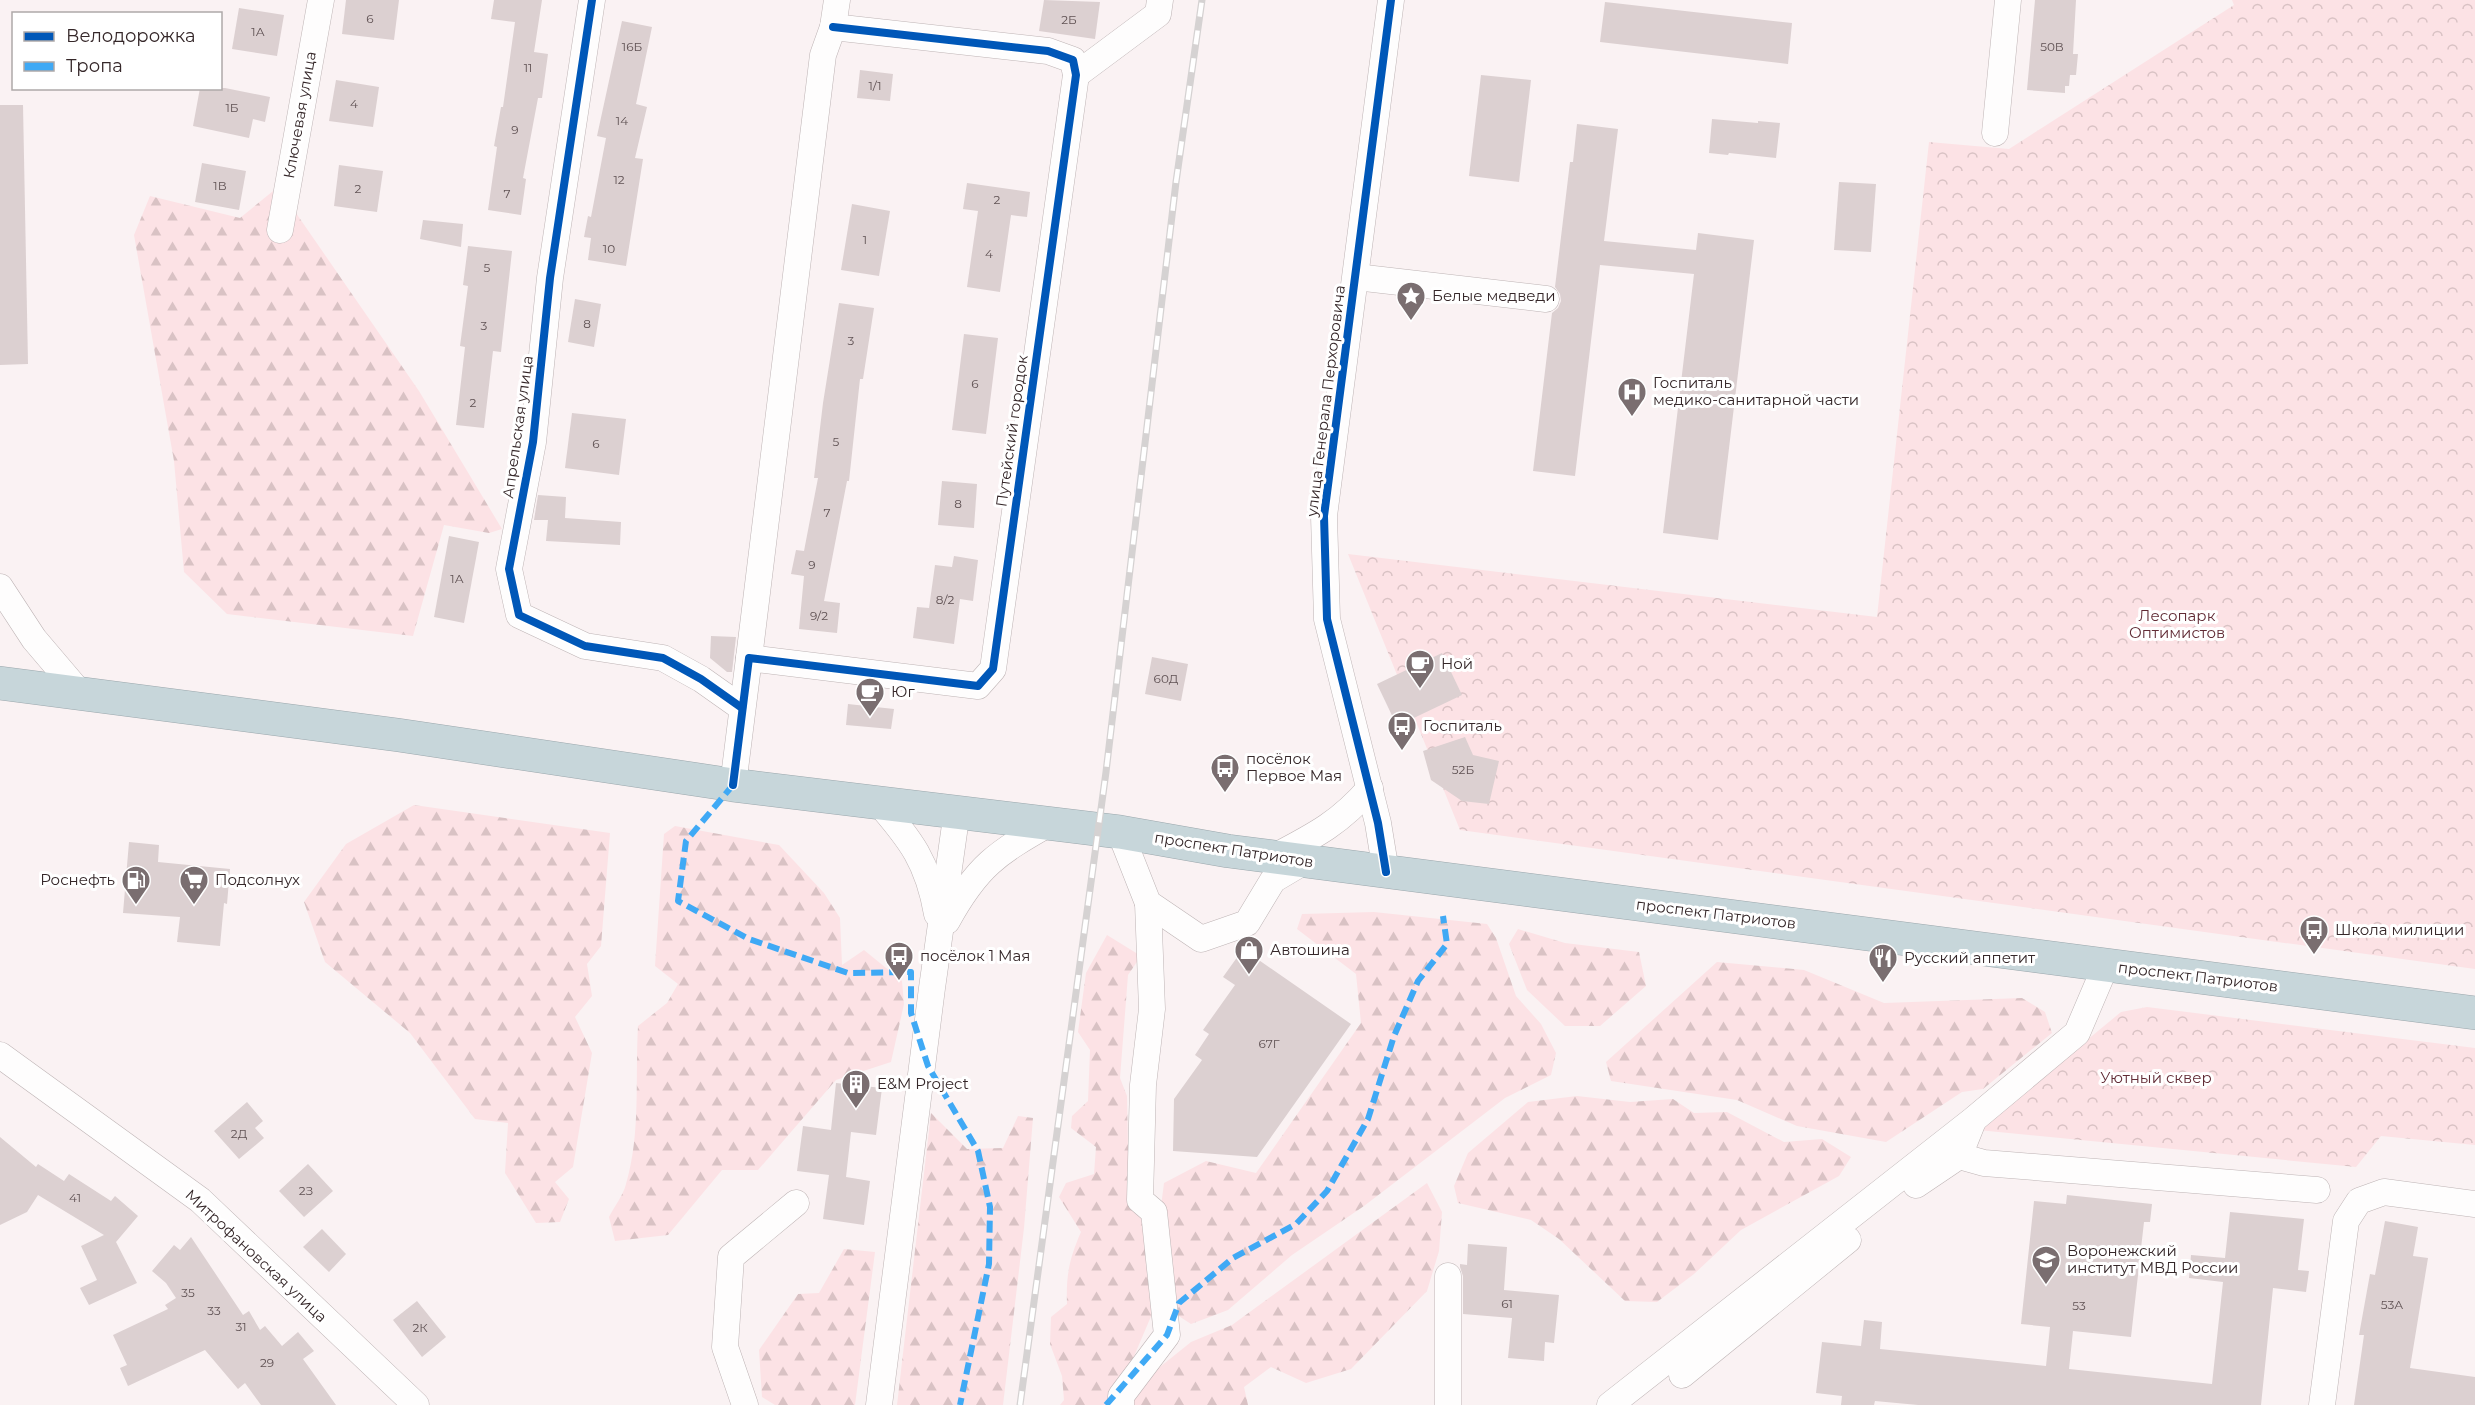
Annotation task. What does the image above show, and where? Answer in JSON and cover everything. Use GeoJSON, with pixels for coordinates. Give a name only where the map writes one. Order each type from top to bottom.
{"type":"FeatureCollection","features":[{"type":"Feature","properties":{"kind":"highway","name":"проспект Патриотов"},"geometry":{"type":"LineString","coordinates":[[0,683],[398,735],[733,785],[1120,832],[1228,851],[2475,1013]]}},
{"type":"Feature","properties":{"kind":"street","name":"Ключевая улица"},"geometry":{"type":"LineString","coordinates":[[280,230],[321,0]]}},
{"type":"Feature","properties":{"kind":"street","name":"Апрельская улица"},"geometry":{"type":"LineString","coordinates":[[592,0],[550,278],[533,442],[509,569],[519,615],[585,646],[663,658],[701,679],[742,708]]}},
{"type":"Feature","properties":{"kind":"street"},"geometry":{"type":"LineString","coordinates":[[733,785],[823,55],[833,27],[837,0]]}},
{"type":"Feature","properties":{"kind":"street"},"geometry":{"type":"LineString","coordinates":[[833,27],[1048,51],[1073,60],[1076,75],[1158,14],[1160,0]]}},
{"type":"Feature","properties":{"kind":"street","name":"улица Генерала Перхоровича"},"geometry":{"type":"LineString","coordinates":[[1386,872],[1370,788],[1327,619],[1324,516],[1391,0]]}},
{"type":"Feature","properties":{"kind":"street"},"geometry":{"type":"LineString","coordinates":[[1995,133],[2008,0]]}},
{"type":"Feature","properties":{"kind":"street","name":"Путейский городок"},"geometry":{"type":"LineString","coordinates":[[748,658],[978,686],[993,669],[1076,75]]}},
{"type":"Feature","properties":{"kind":"street"},"geometry":{"type":"LineString","coordinates":[[1356,277],[1546,299]]}},
{"type":"Feature","properties":{"kind":"street"},"geometry":{"type":"LineString","coordinates":[[0,587],[34,639],[79,692]]}},
{"type":"Feature","properties":{"kind":"street"},"geometry":{"type":"LineString","coordinates":[[1148,903],[1201,939],[1247,922],[1289,859],[1358,803],[1370,788]]}},
{"type":"Feature","properties":{"kind":"street"},"geometry":{"type":"LineString","coordinates":[[877,801],[908,836],[921,860],[934,896],[941,932]]}},
{"type":"Feature","properties":{"kind":"street"},"geometry":{"type":"LineString","coordinates":[[879,1405],[957,811]]}},
{"type":"Feature","properties":{"kind":"street"},"geometry":{"type":"LineString","coordinates":[[941,932],[960,896],[983,868],[995,856],[1050,823]]}},
{"type":"Feature","properties":{"kind":"street"},"geometry":{"type":"LineString","coordinates":[[1120,832],[1148,903],[1152,1009],[1143,1085],[1140,1200],[1154,1212],[1167,1335],[1121,1396],[1121,1405]]}},
{"type":"Feature","properties":{"kind":"street"},"geometry":{"type":"LineString","coordinates":[[1610,1405],[1973,1120],[2077,1033],[2106,965]]}},
{"type":"Feature","properties":{"kind":"street","name":"Митрофановская улица"},"geometry":{"type":"LineString","coordinates":[[0,1055],[200,1200],[416,1405]]}},
{"type":"Feature","properties":{"kind":"street"},"geometry":{"type":"LineString","coordinates":[[1682,1375],[1927,1176],[1959,1156],[1973,1120]]}},
{"type":"Feature","properties":{"kind":"street"},"geometry":{"type":"LineString","coordinates":[[1959,1156],[1984,1163],[2317,1190]]}},
{"type":"Feature","properties":{"kind":"street"},"geometry":{"type":"LineString","coordinates":[[2322,1405],[2346,1221],[2359,1201],[2384,1192],[2475,1204]]}},
{"type":"Feature","properties":{"kind":"street"},"geometry":{"type":"LineString","coordinates":[[745,1405],[725,1347],[731,1257],[796,1203]]}},
{"type":"Feature","properties":{"kind":"street"},"geometry":{"type":"LineString","coordinates":[[1448,1276],[1448,1405]]}},
{"type":"Feature","properties":{"kind":"green space","name":"Лесопарк Оптимистов"},"geometry":{"type":"Polygon","coordinates":[[[2232,0],[2475,0],[2475,969],[1460,830],[1348,554],[1877,617],[1929,142],[2009,149],[2234,5],[2232,0]]]}},
{"type":"Feature","properties":{"kind":"green space"},"geometry":{"type":"Polygon","coordinates":[[[278,187],[419,391],[502,529],[489,533],[444,525],[413,636],[227,614],[184,572],[174,461],[134,235],[150,196],[240,218],[278,187]]]}},
{"type":"Feature","properties":{"kind":"green space"},"geometry":{"type":"Polygon","coordinates":[[[414,805],[610,833],[601,946],[587,964],[592,996],[575,1017],[592,1053],[573,1167],[555,1182],[569,1199],[560,1222],[536,1223],[505,1173],[508,1123],[475,1119],[410,1033],[325,962],[304,902],[346,844],[414,805]]]}},
{"type":"Feature","properties":{"kind":"green space"},"geometry":{"type":"Polygon","coordinates":[[[675,826],[779,845],[824,893],[840,918],[842,965],[864,950],[902,981],[904,1004],[891,1062],[836,1080],[758,1170],[722,1170],[668,1235],[615,1241],[609,1217],[625,1188],[634,1145],[638,1026],[667,1003],[678,984],[655,966],[664,834],[675,826]]]}},
{"type":"Feature","properties":{"kind":"green space"},"geometry":{"type":"Polygon","coordinates":[[[1374,912],[1487,924],[1496,938],[1516,996],[1541,1024],[1556,1053],[1551,1075],[1505,1098],[1364,1206],[1292,1255],[1228,1310],[1191,1324],[1171,1311],[1159,1222],[1164,1183],[1206,1161],[1256,1173],[1361,1023],[1356,974],[1297,929],[1302,914],[1374,912]]]}},
{"type":"Feature","properties":{"kind":"green space"},"geometry":{"type":"Polygon","coordinates":[[[1518,929],[1565,943],[1639,952],[1646,986],[1600,1026],[1565,1026],[1527,990],[1509,944],[1518,929]]]}},
{"type":"Feature","properties":{"kind":"green space"},"geometry":{"type":"Polygon","coordinates":[[[1107,935],[1141,956],[1128,975],[1120,1078],[1127,1096],[1129,1200],[1152,1219],[1155,1307],[1129,1368],[1116,1381],[1111,1405],[1060,1405],[1064,1400],[1062,1376],[1050,1344],[1051,1317],[1067,1304],[1069,1268],[1081,1232],[1059,1197],[1066,1183],[1094,1174],[1096,1147],[1071,1128],[1072,1116],[1088,1101],[1090,1050],[1078,1032],[1086,973],[1107,935]]]}},
{"type":"Feature","properties":{"kind":"green space"},"geometry":{"type":"Polygon","coordinates":[[[1717,962],[1804,970],[1884,1003],[2022,998],[2045,1012],[2052,1033],[1983,1089],[1962,1092],[1886,1142],[1797,1126],[1737,1100],[1611,1081],[1606,1062],[1717,962]]]}},
{"type":"Feature","properties":{"kind":"green space","name":"Уютный сквер"},"geometry":{"type":"Polygon","coordinates":[[[2147,1007],[2475,1048],[2475,1145],[2381,1136],[2356,1167],[1978,1130],[2121,1012],[2147,1007]]]}},
{"type":"Feature","properties":{"kind":"green space"},"geometry":{"type":"Polygon","coordinates":[[[1577,1096],[1630,1102],[1673,1099],[1694,1113],[1727,1112],[1784,1142],[1822,1139],[1851,1157],[1839,1176],[1741,1230],[1694,1274],[1657,1302],[1625,1301],[1559,1239],[1531,1220],[1458,1203],[1454,1186],[1468,1153],[1528,1102],[1577,1096]]]}},
{"type":"Feature","properties":{"kind":"green space"},"geometry":{"type":"Polygon","coordinates":[[[931,1113],[967,1149],[1003,1148],[1018,1116],[1033,1118],[1024,1228],[1003,1405],[897,1405],[931,1113]]]}},
{"type":"Feature","properties":{"kind":"green space"},"geometry":{"type":"Polygon","coordinates":[[[1427,1183],[1442,1212],[1439,1251],[1427,1291],[1351,1369],[1306,1383],[1271,1367],[1244,1387],[1248,1405],[1132,1405],[1135,1387],[1191,1342],[1232,1325],[1427,1183]]]}},
{"type":"Feature","properties":{"kind":"green space"},"geometry":{"type":"Polygon","coordinates":[[[844,1249],[875,1252],[855,1405],[775,1405],[762,1397],[759,1350],[798,1294],[819,1293],[844,1249]]]}},
{"type":"Feature","properties":{"kind":"building"},"geometry":{"type":"Polygon","coordinates":[[[346,0],[399,0],[394,40],[342,34],[346,0]]]}},
{"type":"Feature","properties":{"kind":"building"},"geometry":{"type":"Polygon","coordinates":[[[494,0],[542,0],[534,52],[548,54],[542,98],[538,98],[523,178],[526,179],[521,215],[488,210],[497,147],[494,146],[501,107],[503,107],[515,22],[491,19],[494,0]]]}},
{"type":"Feature","properties":{"kind":"building"},"geometry":{"type":"Polygon","coordinates":[[[1044,0],[1100,2],[1095,39],[1039,31],[1044,0]]]}},
{"type":"Feature","properties":{"kind":"building"},"geometry":{"type":"Polygon","coordinates":[[[2035,0],[2076,0],[2073,54],[2078,54],[2076,75],[2070,75],[2069,86],[2065,86],[2065,93],[2027,90],[2035,0]]]}},
{"type":"Feature","properties":{"kind":"building"},"geometry":{"type":"Polygon","coordinates":[[[1605,2],[1792,23],[1788,64],[1600,42],[1605,2]]]}},
{"type":"Feature","properties":{"kind":"building"},"geometry":{"type":"Polygon","coordinates":[[[239,8],[284,15],[277,56],[232,49],[239,8]]]}},
{"type":"Feature","properties":{"kind":"building"},"geometry":{"type":"Polygon","coordinates":[[[622,21],[652,27],[636,104],[647,107],[635,158],[643,159],[626,266],[588,260],[591,238],[584,237],[588,216],[591,217],[606,138],[597,136],[622,21]]]}},
{"type":"Feature","properties":{"kind":"building"},"geometry":{"type":"Polygon","coordinates":[[[860,70],[893,74],[890,101],[857,98],[860,70]]]}},
{"type":"Feature","properties":{"kind":"building"},"geometry":{"type":"Polygon","coordinates":[[[1481,75],[1531,80],[1519,182],[1469,176],[1481,75]]]}},
{"type":"Feature","properties":{"kind":"building"},"geometry":{"type":"Polygon","coordinates":[[[336,80],[379,87],[373,127],[329,121],[336,80]]]}},
{"type":"Feature","properties":{"kind":"building"},"geometry":{"type":"Polygon","coordinates":[[[225,88],[270,97],[265,122],[253,119],[249,138],[193,126],[200,90],[225,88]]]}},
{"type":"Feature","properties":{"kind":"building"},"geometry":{"type":"Polygon","coordinates":[[[0,105],[23,105],[28,364],[0,365],[0,105]]]}},
{"type":"Feature","properties":{"kind":"building"},"geometry":{"type":"Polygon","coordinates":[[[1712,119],[1780,123],[1776,158],[1709,153],[1712,119]]]}},
{"type":"Feature","properties":{"kind":"building"},"geometry":{"type":"Polygon","coordinates":[[[1577,124],[1618,129],[1604,241],[1696,250],[1698,233],[1754,240],[1718,540],[1663,533],[1694,274],[1600,265],[1575,476],[1533,471],[1552,313],[1561,301],[1560,294],[1555,287],[1570,162],[1573,162],[1577,124]]]}},
{"type":"Feature","properties":{"kind":"building"},"geometry":{"type":"Polygon","coordinates":[[[202,163],[246,171],[239,210],[195,202],[202,163]]]}},
{"type":"Feature","properties":{"kind":"building"},"geometry":{"type":"Polygon","coordinates":[[[339,165],[383,171],[377,212],[334,206],[339,165]]]}},
{"type":"Feature","properties":{"kind":"building"},"geometry":{"type":"Polygon","coordinates":[[[1839,182],[1876,184],[1871,252],[1834,250],[1839,182]]]}},
{"type":"Feature","properties":{"kind":"building"},"geometry":{"type":"Polygon","coordinates":[[[967,183],[1030,192],[1027,217],[1011,215],[1000,292],[967,287],[978,211],[963,209],[967,183]]]}},
{"type":"Feature","properties":{"kind":"building"},"geometry":{"type":"Polygon","coordinates":[[[852,204],[890,211],[879,276],[841,270],[852,204]]]}},
{"type":"Feature","properties":{"kind":"building"},"geometry":{"type":"Polygon","coordinates":[[[423,220],[463,224],[461,247],[420,239],[423,220]]]}},
{"type":"Feature","properties":{"kind":"building"},"geometry":{"type":"Polygon","coordinates":[[[468,246],[512,251],[501,352],[493,351],[484,428],[456,425],[465,347],[460,346],[468,286],[463,285],[468,246]]]}},
{"type":"Feature","properties":{"kind":"building"},"geometry":{"type":"Polygon","coordinates":[[[575,299],[601,304],[594,347],[568,342],[575,299]]]}},
{"type":"Feature","properties":{"kind":"building"},"geometry":{"type":"Polygon","coordinates":[[[839,303],[874,308],[863,379],[860,379],[849,481],[847,481],[824,601],[840,603],[837,633],[799,629],[804,576],[791,574],[796,550],[804,551],[818,478],[814,478],[839,303]]]}},
{"type":"Feature","properties":{"kind":"building"},"geometry":{"type":"Polygon","coordinates":[[[964,334],[998,338],[986,434],[952,430],[964,334]]]}},
{"type":"Feature","properties":{"kind":"building"},"geometry":{"type":"Polygon","coordinates":[[[572,413],[626,419],[619,475],[565,468],[572,413]]]}},
{"type":"Feature","properties":{"kind":"building"},"geometry":{"type":"Polygon","coordinates":[[[942,481],[977,484],[974,528],[938,525],[942,481]]]}},
{"type":"Feature","properties":{"kind":"building"},"geometry":{"type":"Polygon","coordinates":[[[538,495],[566,497],[565,518],[621,522],[620,545],[546,541],[548,520],[534,520],[538,495]]]}},
{"type":"Feature","properties":{"kind":"building"},"geometry":{"type":"Polygon","coordinates":[[[449,536],[479,542],[464,623],[434,617],[449,536]]]}},
{"type":"Feature","properties":{"kind":"building"},"geometry":{"type":"Polygon","coordinates":[[[954,556],[978,560],[973,601],[960,599],[954,644],[913,638],[917,607],[929,608],[935,565],[952,567],[954,556]]]}},
{"type":"Feature","properties":{"kind":"building"},"geometry":{"type":"Polygon","coordinates":[[[711,636],[736,637],[732,672],[727,672],[710,658],[711,636]]]}},
{"type":"Feature","properties":{"kind":"building","name":"Ной"},"geometry":{"type":"Polygon","coordinates":[[[1442,653],[1462,695],[1397,726],[1377,684],[1442,653]]]}},
{"type":"Feature","properties":{"kind":"building"},"geometry":{"type":"Polygon","coordinates":[[[1152,657],[1188,664],[1181,701],[1145,694],[1152,657]]]}},
{"type":"Feature","properties":{"kind":"building","name":"Юг"},"geometry":{"type":"Polygon","coordinates":[[[848,704],[894,709],[891,729],[846,725],[848,704]]]}},
{"type":"Feature","properties":{"kind":"building"},"geometry":{"type":"Polygon","coordinates":[[[1465,737],[1473,755],[1499,761],[1489,804],[1462,801],[1431,780],[1423,751],[1465,737]]]}},
{"type":"Feature","properties":{"kind":"building"},"geometry":{"type":"Polygon","coordinates":[[[129,842],[159,845],[158,862],[230,869],[220,946],[177,942],[180,917],[123,913],[129,842]]]}},
{"type":"Feature","properties":{"kind":"building"},"geometry":{"type":"Polygon","coordinates":[[[1243,949],[1351,1024],[1257,1157],[1173,1151],[1174,1099],[1202,1060],[1195,1055],[1209,1034],[1203,1030],[1235,985],[1223,977],[1243,949]]]}},
{"type":"Feature","properties":{"kind":"building"},"geometry":{"type":"Polygon","coordinates":[[[836,1083],[882,1088],[876,1135],[851,1132],[846,1177],[870,1181],[864,1225],[823,1219],[829,1175],[797,1171],[803,1126],[831,1130],[836,1083]]]}},
{"type":"Feature","properties":{"kind":"building"},"geometry":{"type":"Polygon","coordinates":[[[247,1102],[263,1121],[255,1128],[264,1138],[239,1159],[214,1131],[247,1102]]]}},
{"type":"Feature","properties":{"kind":"building"},"geometry":{"type":"Polygon","coordinates":[[[0,1137],[36,1167],[38,1164],[64,1181],[69,1174],[111,1201],[115,1196],[138,1216],[116,1242],[137,1283],[89,1305],[80,1288],[97,1280],[81,1246],[104,1235],[38,1195],[27,1212],[0,1225],[0,1137]]]}},
{"type":"Feature","properties":{"kind":"building"},"geometry":{"type":"Polygon","coordinates":[[[308,1164],[333,1191],[304,1217],[279,1191],[308,1164]]]}},
{"type":"Feature","properties":{"kind":"building","name":"Воронежский институт МВД России"},"geometry":{"type":"Polygon","coordinates":[[[2067,1195],[2152,1204],[2150,1222],[2144,1222],[2131,1337],[2073,1331],[2069,1369],[2212,1384],[2223,1282],[2189,1278],[2191,1255],[2225,1258],[2230,1212],[2304,1219],[2298,1270],[2309,1271],[2306,1292],[2273,1288],[2261,1405],[1918,1405],[1875,1401],[1874,1405],[1841,1405],[1842,1396],[1816,1393],[1822,1342],[1861,1346],[1864,1320],[1882,1322],[1880,1349],[2046,1366],[2050,1327],[2021,1324],[2034,1201],[2066,1204],[2067,1195]]]}},
{"type":"Feature","properties":{"kind":"building"},"geometry":{"type":"Polygon","coordinates":[[[2385,1221],[2418,1227],[2413,1256],[2428,1258],[2410,1368],[2475,1377],[2475,1405],[2354,1405],[2364,1335],[2359,1335],[2370,1274],[2375,1275],[2385,1221]]]}},
{"type":"Feature","properties":{"kind":"building"},"geometry":{"type":"Polygon","coordinates":[[[322,1229],[346,1254],[329,1272],[303,1247],[322,1229]]]}},
{"type":"Feature","properties":{"kind":"building"},"geometry":{"type":"Polygon","coordinates":[[[191,1237],[243,1315],[249,1311],[260,1330],[265,1326],[282,1346],[298,1332],[314,1351],[303,1359],[336,1405],[261,1405],[245,1383],[238,1389],[205,1350],[128,1386],[120,1368],[127,1365],[113,1335],[168,1309],[165,1305],[176,1298],[166,1283],[152,1271],[174,1245],[180,1250],[191,1237]]]}},
{"type":"Feature","properties":{"kind":"building"},"geometry":{"type":"Polygon","coordinates":[[[1468,1244],[1507,1247],[1504,1290],[1559,1295],[1554,1343],[1545,1342],[1544,1361],[1508,1358],[1512,1318],[1463,1314],[1463,1276],[1460,1264],[1467,1265],[1468,1244]]]}},
{"type":"Feature","properties":{"kind":"building"},"geometry":{"type":"Polygon","coordinates":[[[417,1301],[446,1337],[422,1357],[393,1320],[417,1301]]]}},
{"type":"Feature","properties":{"kind":"railway"},"geometry":{"type":"LineString","coordinates":[[1020,1405],[1106,772],[1176,182],[1202,0]]}},
{"type":"Feature","properties":{"kind":"marked path"},"geometry":{"type":"LineString","coordinates":[[733,785],[686,841],[678,901],[749,939],[848,973],[911,972],[911,1013],[928,1066],[978,1151],[990,1207],[989,1264],[960,1405]]}},
{"type":"Feature","properties":{"kind":"marked path"},"geometry":{"type":"LineString","coordinates":[[1106,1405],[1167,1335],[1179,1303],[1233,1258],[1296,1224],[1327,1191],[1368,1119],[1394,1036],[1418,981],[1447,944],[1443,916]]}},
{"type":"Feature","properties":{"kind":"cycle path"},"geometry":{"type":"LineString","coordinates":[[592,0],[550,278],[533,442],[509,569],[519,615],[585,646],[663,658],[701,679],[742,708]]}},
{"type":"Feature","properties":{"kind":"cycle path"},"geometry":{"type":"LineString","coordinates":[[1386,872],[1378,823],[1327,619],[1324,516],[1391,0]]}},
{"type":"Feature","properties":{"kind":"cycle path"},"geometry":{"type":"LineString","coordinates":[[733,785],[749,658],[978,686],[993,669],[1076,75],[1073,60],[1048,51],[833,27]]}},
{"type":"Feature","properties":{"kind":"place","name":"Белые медведи"},"geometry":{"type":"Point","coordinates":[1411,322]}},
{"type":"Feature","properties":{"kind":"place","name":"Госпиталь медико-санитарной части"},"geometry":{"type":"Point","coordinates":[1632,418]}},
{"type":"Feature","properties":{"kind":"place","name":"Ной"},"geometry":{"type":"Point","coordinates":[1420,690]}},
{"type":"Feature","properties":{"kind":"place","name":"Юг"},"geometry":{"type":"Point","coordinates":[870,718]}},
{"type":"Feature","properties":{"kind":"place","name":"Госпиталь"},"geometry":{"type":"Point","coordinates":[1402,752]}},
{"type":"Feature","properties":{"kind":"place","name":"посёлок Первое Мая"},"geometry":{"type":"Point","coordinates":[1225,794]}},
{"type":"Feature","properties":{"kind":"place","name":"Роснефть"},"geometry":{"type":"Point","coordinates":[136,906]}},
{"type":"Feature","properties":{"kind":"place","name":"Подсолнух"},"geometry":{"type":"Point","coordinates":[194,906]}},
{"type":"Feature","properties":{"kind":"place","name":"Школа милиции"},"geometry":{"type":"Point","coordinates":[2314,956]}},
{"type":"Feature","properties":{"kind":"place","name":"Автошина"},"geometry":{"type":"Point","coordinates":[1249,976]}},
{"type":"Feature","properties":{"kind":"place","name":"посёлок 1 Мая"},"geometry":{"type":"Point","coordinates":[899,982]}},
{"type":"Feature","properties":{"kind":"place","name":"Русский аппетит"},"geometry":{"type":"Point","coordinates":[1883,984]}},
{"type":"Feature","properties":{"kind":"place","name":"E&M Project"},"geometry":{"type":"Point","coordinates":[856,1110]}},
{"type":"Feature","properties":{"kind":"place","name":"Воронежский институт МВД России"},"geometry":{"type":"Point","coordinates":[2046,1286]}}]}
